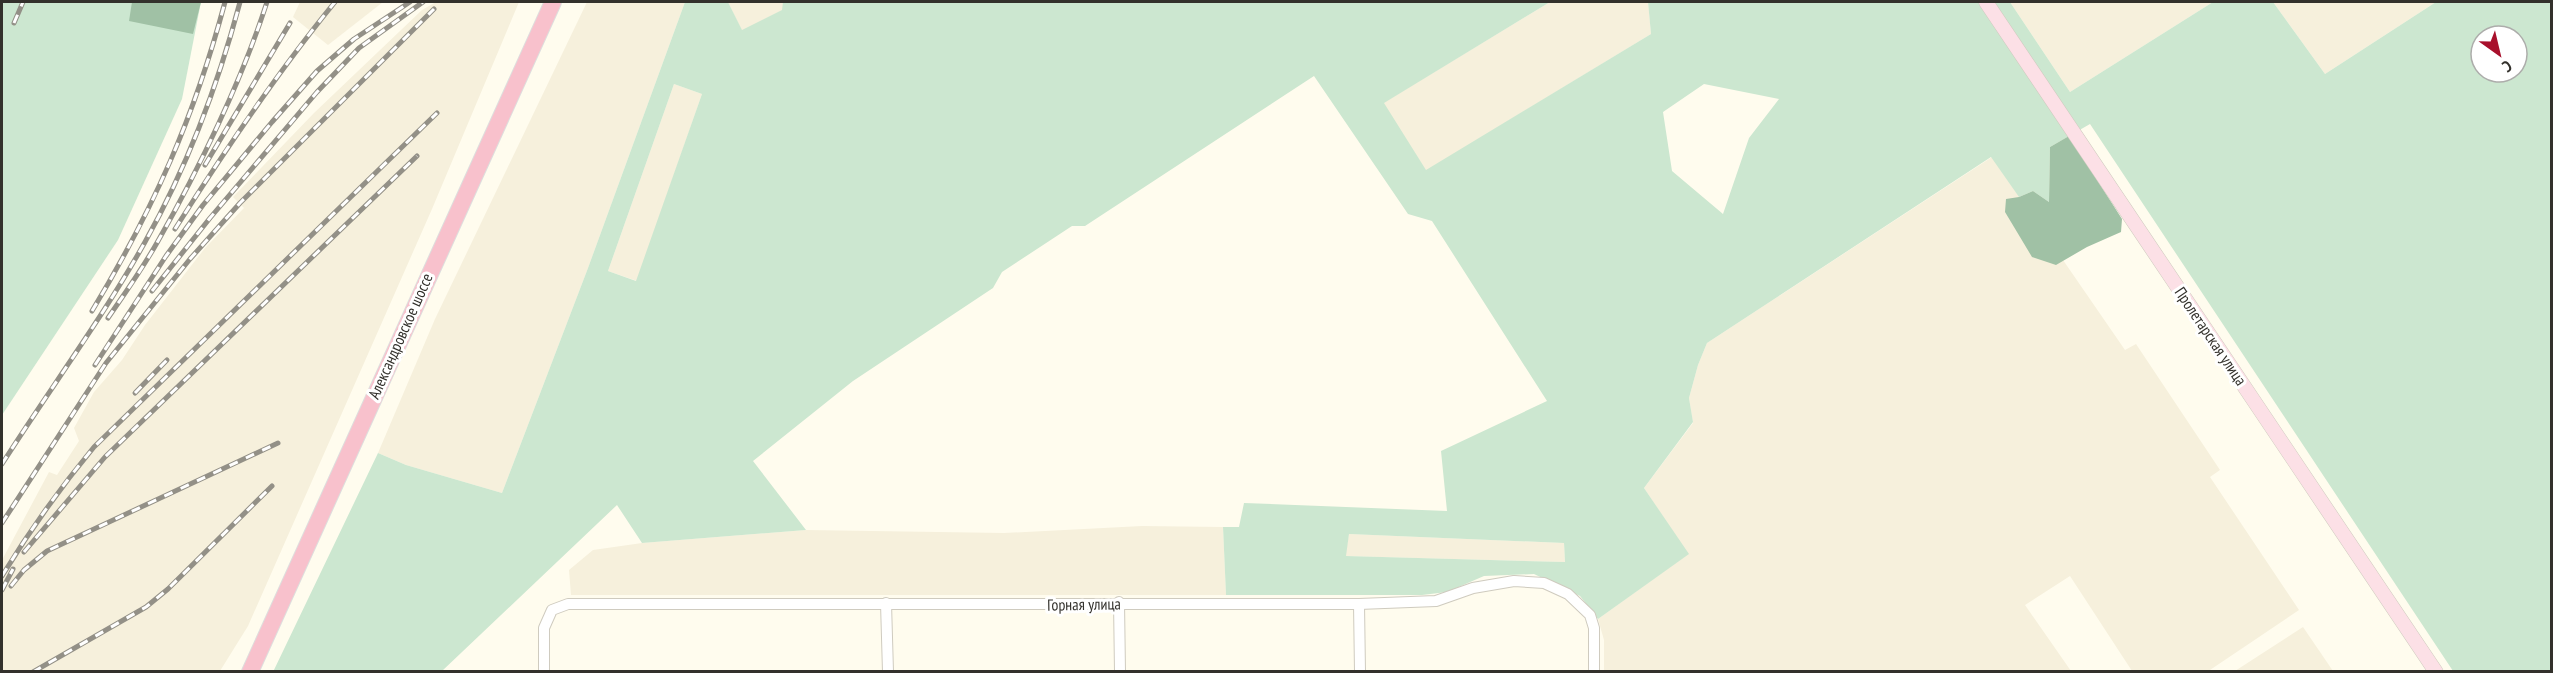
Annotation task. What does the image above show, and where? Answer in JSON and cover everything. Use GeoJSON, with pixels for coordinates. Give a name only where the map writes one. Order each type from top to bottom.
{"type":"FeatureCollection","features":[{"type":"Feature","properties":{"kind":"main road","name":"Александровское шоссе"},"geometry":{"type":"LineString","coordinates":[[250,672],[553,2]]}},
{"type":"Feature","properties":{"kind":"street","name":"Пролетарская улица"},"geometry":{"type":"LineString","coordinates":[[1986,2],[2436,672]]}},
{"type":"Feature","properties":{"kind":"street","name":"Горная улица"},"geometry":{"type":"LineString","coordinates":[[544,672],[544,628],[552,610],[568,604],[1029,605],[1119,602],[1359,604],[1436,601],[1473,588],[1514,581],[1544,583],[1568,594],[1590,615],[1594,628],[1594,672]]}},
{"type":"Feature","properties":{"kind":"street"},"geometry":{"type":"LineString","coordinates":[[1119,602],[1120,672]]}},
{"type":"Feature","properties":{"kind":"street"},"geometry":{"type":"LineString","coordinates":[[886,603],[888,672]]}},
{"type":"Feature","properties":{"kind":"street"},"geometry":{"type":"LineString","coordinates":[[1359,604],[1360,672]]}},
{"type":"Feature","properties":{"kind":"shaded area"},"geometry":{"type":"Polygon","coordinates":[[[300,2],[383,2],[328,45],[293,17],[300,2]]]}},
{"type":"Feature","properties":{"kind":"shaded area"},"geometry":{"type":"Polygon","coordinates":[[[436,2],[519,2],[432,209],[248,626],[220,671],[2,671],[2,560],[49,472],[57,475],[79,441],[74,428],[94,392],[122,360],[145,325],[205,248],[244,208],[233,197],[314,113],[422,10],[436,2]]]}},
{"type":"Feature","properties":{"kind":"shaded area"},"geometry":{"type":"Polygon","coordinates":[[[587,2],[685,2],[588,268],[502,493],[406,465],[378,453],[435,319],[587,2]]]}},
{"type":"Feature","properties":{"kind":"shaded area"},"geometry":{"type":"Polygon","coordinates":[[[728,2],[783,2],[783,10],[742,31],[728,2]]]}},
{"type":"Feature","properties":{"kind":"shaded area"},"geometry":{"type":"Polygon","coordinates":[[[1550,2],[1648,2],[1651,34],[1426,171],[1383,103],[1550,2]]]}},
{"type":"Feature","properties":{"kind":"shaded area"},"geometry":{"type":"Polygon","coordinates":[[[2010,2],[2213,2],[2070,92],[2010,2]]]}},
{"type":"Feature","properties":{"kind":"shaded area"},"geometry":{"type":"Polygon","coordinates":[[[2273,2],[2436,2],[2325,74],[2273,2]]]}},
{"type":"Feature","properties":{"kind":"shaded area"},"geometry":{"type":"Polygon","coordinates":[[[674,84],[702,94],[637,281],[608,271],[674,84]]]}},
{"type":"Feature","properties":{"kind":"shaded area"},"geometry":{"type":"Polygon","coordinates":[[[1992,157],[2125,350],[2136,344],[2220,470],[2210,477],[2299,610],[2207,672],[2132,671],[2070,576],[2025,605],[2071,671],[1604,671],[1604,640],[1598,619],[1688,554],[1644,488],[1693,423],[1689,398],[1707,343],[1992,157]]]}},
{"type":"Feature","properties":{"kind":"shaded area"},"geometry":{"type":"Polygon","coordinates":[[[1142,526],[1223,527],[1226,595],[571,595],[569,570],[593,550],[642,543],[806,530],[1004,533],[1142,526]]]}},
{"type":"Feature","properties":{"kind":"shaded area"},"geometry":{"type":"Polygon","coordinates":[[[1349,534],[1564,543],[1565,562],[1345,556],[1349,534]]]}},
{"type":"Feature","properties":{"kind":"shaded area"},"geometry":{"type":"Polygon","coordinates":[[[2303,627],[2333,671],[2235,671],[2303,627]]]}},
{"type":"Feature","properties":{"kind":"green space"},"geometry":{"type":"Polygon","coordinates":[[[2,2],[201,2],[182,99],[118,240],[2,415],[2,2]]]}},
{"type":"Feature","properties":{"kind":"green space"},"geometry":{"type":"Polygon","coordinates":[[[132,2],[201,2],[193,34],[129,21],[132,2]]]}},
{"type":"Feature","properties":{"kind":"green space"},"geometry":{"type":"Polygon","coordinates":[[[685,2],[728,2],[742,30],[782,10],[783,2],[1550,2],[1384,103],[1426,170],[1651,34],[1648,2],[2010,2],[2070,92],[2213,2],[2273,2],[2325,74],[2436,2],[2551,2],[2551,671],[2453,671],[2090,124],[2050,147],[2049,202],[2033,191],[2019,197],[1991,157],[1707,343],[1689,398],[1693,422],[1644,488],[1689,554],[1598,619],[1580,596],[1534,574],[1484,576],[1447,592],[1422,595],[1226,595],[1223,527],[1239,527],[1244,503],[1447,511],[1441,451],[1547,401],[1432,221],[1408,214],[1314,76],[1085,226],[1072,226],[1002,272],[993,288],[853,381],[753,461],[806,530],[642,543],[617,505],[442,671],[273,672],[378,453],[406,465],[502,493],[588,268],[685,2]],[[674,84],[608,271],[636,281],[702,94],[674,84]],[[1704,84],[1663,112],[1672,171],[1723,214],[1749,138],[1779,99],[1704,84]],[[1349,534],[1346,556],[1565,562],[1564,543],[1349,534]]]}},
{"type":"Feature","properties":{"kind":"green space"},"geometry":{"type":"Polygon","coordinates":[[[2069,136],[2122,219],[2121,232],[2087,247],[2056,265],[2032,257],[2005,212],[2006,199],[2033,191],[2049,202],[2050,147],[2069,136]]]}},
{"type":"Feature","properties":{"kind":"railway"},"geometry":{"type":"LineString","coordinates":[[14,23],[23,2]]}},
{"type":"Feature","properties":{"kind":"railway"},"geometry":{"type":"LineString","coordinates":[[92,311],[135,236],[186,124],[225,2]]}},
{"type":"Feature","properties":{"kind":"railway"},"geometry":{"type":"LineString","coordinates":[[2,464],[111,299],[160,214],[200,125],[222,64],[240,2]]}},
{"type":"Feature","properties":{"kind":"railway"},"geometry":{"type":"LineString","coordinates":[[108,318],[152,251],[204,154],[245,62],[267,2]]}},
{"type":"Feature","properties":{"kind":"railway"},"geometry":{"type":"LineString","coordinates":[[175,229],[252,113],[335,2]]}},
{"type":"Feature","properties":{"kind":"railway"},"geometry":{"type":"LineString","coordinates":[[95,365],[166,256],[203,205],[272,122],[317,71],[354,39],[410,2]]}},
{"type":"Feature","properties":{"kind":"railway"},"geometry":{"type":"LineString","coordinates":[[152,291],[210,218],[317,92],[359,48],[423,2]]}},
{"type":"Feature","properties":{"kind":"railway"},"geometry":{"type":"LineString","coordinates":[[2,523],[106,363],[190,259],[240,203],[434,9]]}},
{"type":"Feature","properties":{"kind":"railway"},"geometry":{"type":"LineString","coordinates":[[205,165],[290,23]]}},
{"type":"Feature","properties":{"kind":"railway"},"geometry":{"type":"LineString","coordinates":[[2,576],[23,542],[94,447],[437,113]]}},
{"type":"Feature","properties":{"kind":"railway"},"geometry":{"type":"LineString","coordinates":[[24,552],[105,457],[417,156]]}},
{"type":"Feature","properties":{"kind":"railway"},"geometry":{"type":"LineString","coordinates":[[135,393],[167,360]]}},
{"type":"Feature","properties":{"kind":"railway"},"geometry":{"type":"LineString","coordinates":[[11,586],[24,570],[47,551],[278,443]]}},
{"type":"Feature","properties":{"kind":"railway"},"geometry":{"type":"LineString","coordinates":[[33,672],[146,607],[168,589],[272,486]]}},
{"type":"Feature","properties":{"kind":"railway"},"geometry":{"type":"LineString","coordinates":[[2,590],[13,569]]}}]}
